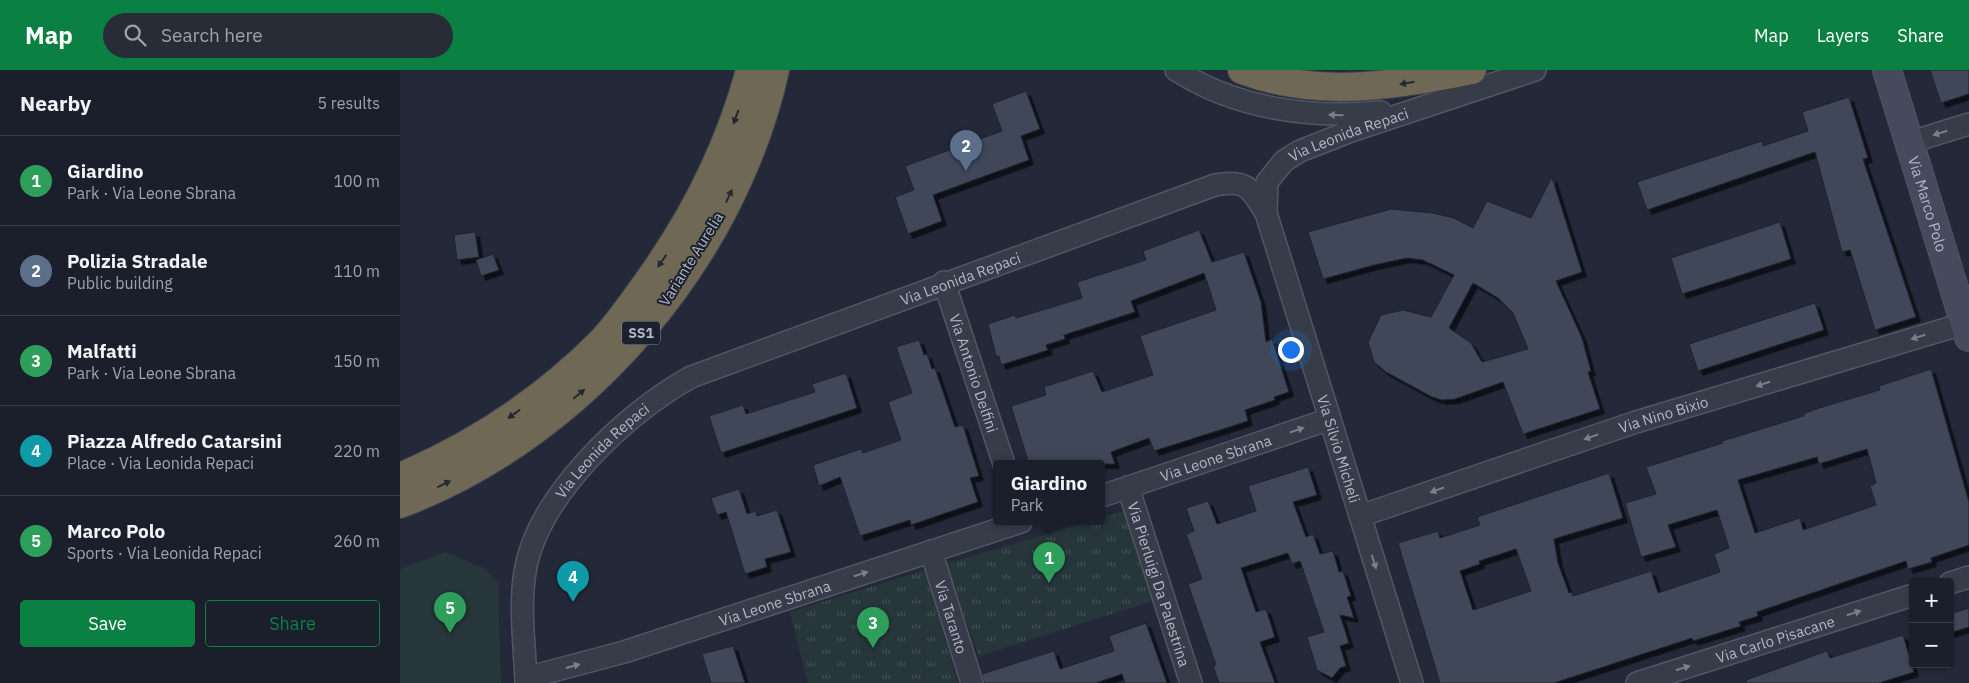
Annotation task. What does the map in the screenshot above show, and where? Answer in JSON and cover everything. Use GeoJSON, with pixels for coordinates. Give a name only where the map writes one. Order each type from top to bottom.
{"type":"FeatureCollection","features":[{"type":"Feature","properties":{"kind":"highway","name":"Variante Aurelia"},"geometry":{"type":"LineString","coordinates":[[400,477],[462,448],[500,424],[566,374],[604,340],[656,271],[692,215],[731,129],[750,70]]}},
{"type":"Feature","properties":{"kind":"highway","name":"Variante Aurelia"},"geometry":{"type":"LineString","coordinates":[[400,504],[466,474],[512,446],[561,410],[599,377],[628,348],[664,302],[710,233],[752,145],[776,70]]}},
{"type":"Feature","properties":{"kind":"highway"},"geometry":{"type":"LineString","coordinates":[[1242,70],[1274,80],[1344,88],[1401,84],[1472,70]]}},
{"type":"Feature","properties":{"kind":"street"},"geometry":{"type":"LineString","coordinates":[[1176,70],[1225,94],[1286,110],[1343,116],[1419,109]]}},
{"type":"Feature","properties":{"kind":"street","name":"Via Leonida Repaci"},"geometry":{"type":"LineString","coordinates":[[1266,213],[1267,182],[1274,171],[1293,154],[1316,144],[1535,70]]}},
{"type":"Feature","properties":{"kind":"street","name":"Via Marco Polo"},"geometry":{"type":"LineString","coordinates":[[1887,70],[1968,327]]}},
{"type":"Feature","properties":{"kind":"street"},"geometry":{"type":"LineString","coordinates":[[1911,142],[1969,124]]}},
{"type":"Feature","properties":{"kind":"street","name":"Via Leonida Repaci"},"geometry":{"type":"LineString","coordinates":[[526,681],[523,623],[524,580],[540,524],[549,507],[566,485],[622,425],[651,402],[691,377],[944,282],[1215,185],[1234,182],[1250,188],[1266,213]]}},
{"type":"Feature","properties":{"kind":"street","name":"Via Silvio Micheli"},"geometry":{"type":"LineString","coordinates":[[1266,213],[1412,683]]}},
{"type":"Feature","properties":{"kind":"street","name":"Via Antonio Delfini"},"geometry":{"type":"LineString","coordinates":[[944,282],[1003,460]]}},
{"type":"Feature","properties":{"kind":"street","name":"Via Nino Bixio"},"geometry":{"type":"LineString","coordinates":[[1360,516],[1636,422],[1968,327]]}},
{"type":"Feature","properties":{"kind":"street","name":"Via Leone Sbrana"},"geometry":{"type":"LineString","coordinates":[[1105,495],[1330,420]]}},
{"type":"Feature","properties":{"kind":"street","name":"Via Pierluigi Da Palestrina"},"geometry":{"type":"LineString","coordinates":[[1128,487],[1190,683]]}},
{"type":"Feature","properties":{"kind":"street","name":"Via Leone Sbrana"},"geometry":{"type":"LineString","coordinates":[[526,681],[624,652],[1012,525]]}},
{"type":"Feature","properties":{"kind":"street","name":"Via Taranto"},"geometry":{"type":"LineString","coordinates":[[932,551],[972,683]]}},
{"type":"Feature","properties":{"kind":"street"},"geometry":{"type":"LineString","coordinates":[[1954,582],[1969,577]]}},
{"type":"Feature","properties":{"kind":"street","name":"Via Carlo Pisacane"},"geometry":{"type":"LineString","coordinates":[[1637,683],[1909,596]]}},
{"type":"Feature","properties":{"kind":"green space"},"geometry":{"type":"Polygon","coordinates":[[[1126,510],[1152,601],[979,656],[945,564],[1078,525],[1105,525],[1105,517],[1126,510]]]}},
{"type":"Feature","properties":{"kind":"green space"},"geometry":{"type":"Polygon","coordinates":[[[445,552],[486,569],[498,583],[501,683],[400,683],[400,569],[445,552]]]}},
{"type":"Feature","properties":{"kind":"green space"},"geometry":{"type":"Polygon","coordinates":[[[925,570],[958,683],[808,683],[790,612],[925,570]]]}},
{"type":"Feature","properties":{"kind":"building"},"geometry":{"type":"Polygon","coordinates":[[[1930,70],[1969,70],[1969,94],[1941,103],[1930,70]]]}},
{"type":"Feature","properties":{"kind":"building"},"geometry":{"type":"Polygon","coordinates":[[[1026,91],[1040,129],[1021,136],[1029,160],[933,195],[942,221],[908,234],[895,197],[914,190],[905,166],[1002,131],[992,104],[1026,91]]]}},
{"type":"Feature","properties":{"kind":"building"},"geometry":{"type":"Polygon","coordinates":[[[1849,97],[1868,158],[1863,159],[1916,317],[1875,330],[1850,250],[1842,252],[1815,152],[1647,210],[1637,182],[1762,141],[1763,146],[1808,131],[1802,112],[1849,97]]]}},
{"type":"Feature","properties":{"kind":"building"},"geometry":{"type":"Polygon","coordinates":[[[1552,177],[1582,272],[1556,281],[1582,338],[1591,371],[1588,372],[1600,409],[1523,434],[1503,382],[1455,399],[1442,400],[1432,397],[1386,372],[1374,362],[1368,342],[1381,315],[1403,310],[1431,317],[1454,275],[1423,260],[1407,258],[1323,279],[1308,232],[1391,209],[1433,213],[1454,218],[1473,228],[1487,201],[1531,218],[1552,177]],[[1473,283],[1449,328],[1471,343],[1482,362],[1528,349],[1513,313],[1498,298],[1473,283]]]}},
{"type":"Feature","properties":{"kind":"building"},"geometry":{"type":"Polygon","coordinates":[[[1780,222],[1791,259],[1682,294],[1671,258],[1780,222]]]}},
{"type":"Feature","properties":{"kind":"building"},"geometry":{"type":"Polygon","coordinates":[[[1199,230],[1212,262],[1244,252],[1261,302],[1266,342],[1272,339],[1289,392],[1274,397],[1275,400],[1245,410],[1248,421],[1154,451],[1149,438],[1111,452],[1115,464],[1105,464],[1105,460],[1028,460],[1011,406],[1046,395],[1044,387],[1093,371],[1102,392],[1153,375],[1140,336],[1216,310],[1204,273],[1131,301],[1135,312],[1064,335],[1065,339],[1046,345],[1048,350],[1001,365],[999,356],[996,356],[988,324],[1015,315],[1016,318],[1082,298],[1077,282],[1146,260],[1143,251],[1199,230]]]}},
{"type":"Feature","properties":{"kind":"building"},"geometry":{"type":"Polygon","coordinates":[[[475,232],[479,257],[457,260],[454,235],[475,232]]]}},
{"type":"Feature","properties":{"kind":"building"},"geometry":{"type":"Polygon","coordinates":[[[493,254],[499,270],[481,276],[476,260],[493,254]]]}},
{"type":"Feature","properties":{"kind":"building"},"geometry":{"type":"Polygon","coordinates":[[[1815,303],[1824,330],[1698,371],[1689,344],[1815,303]]]}},
{"type":"Feature","properties":{"kind":"building"},"geometry":{"type":"Polygon","coordinates":[[[919,340],[924,355],[927,354],[932,369],[935,368],[955,427],[963,425],[979,476],[970,478],[978,502],[911,525],[910,520],[860,536],[840,477],[819,486],[813,465],[861,449],[863,453],[901,440],[888,402],[912,393],[896,347],[919,340]]]}},
{"type":"Feature","properties":{"kind":"building"},"geometry":{"type":"Polygon","coordinates":[[[1931,369],[1969,502],[1969,545],[1931,558],[1932,562],[1908,569],[1906,561],[1757,612],[1758,616],[1739,622],[1741,626],[1693,641],[1692,638],[1554,683],[1440,683],[1398,543],[1438,531],[1440,538],[1480,525],[1477,517],[1609,473],[1623,518],[1554,539],[1558,563],[1569,593],[1572,592],[1573,596],[1651,571],[1658,593],[1720,572],[1714,554],[1729,548],[1717,510],[1668,525],[1676,547],[1641,557],[1625,503],[1656,494],[1646,467],[1804,416],[1803,414],[1819,408],[1880,390],[1879,386],[1931,369]],[[1867,449],[1819,464],[1817,457],[1738,480],[1755,533],[1800,518],[1803,530],[1876,505],[1870,486],[1876,483],[1867,449]],[[1516,549],[1479,561],[1480,564],[1460,571],[1473,610],[1531,591],[1516,549]]]}},
{"type":"Feature","properties":{"kind":"building"},"geometry":{"type":"Polygon","coordinates":[[[846,373],[857,408],[721,453],[709,416],[743,405],[746,414],[815,392],[812,384],[846,373]]]}},
{"type":"Feature","properties":{"kind":"building"},"geometry":{"type":"Polygon","coordinates":[[[1308,467],[1317,495],[1293,502],[1306,537],[1313,534],[1320,554],[1333,551],[1339,572],[1343,571],[1351,596],[1347,597],[1354,618],[1340,615],[1349,643],[1340,646],[1346,666],[1340,668],[1332,678],[1317,670],[1307,637],[1324,632],[1300,561],[1292,564],[1288,553],[1241,568],[1256,612],[1266,609],[1275,637],[1260,642],[1275,683],[1219,683],[1213,666],[1216,665],[1188,584],[1202,579],[1186,534],[1194,531],[1186,508],[1208,501],[1217,524],[1256,511],[1248,486],[1308,467]]]}},
{"type":"Feature","properties":{"kind":"building"},"geometry":{"type":"Polygon","coordinates":[[[739,489],[747,514],[756,511],[757,516],[777,510],[791,552],[765,559],[767,567],[745,574],[726,512],[717,515],[711,498],[739,489]]]}},
{"type":"Feature","properties":{"kind":"building"},"geometry":{"type":"Polygon","coordinates":[[[1969,608],[1969,627],[1954,632],[1954,613],[1969,608]]]}},
{"type":"Feature","properties":{"kind":"building"},"geometry":{"type":"Polygon","coordinates":[[[1146,623],[1167,683],[1125,683],[1122,674],[1096,683],[984,683],[982,674],[1054,651],[1060,669],[1114,651],[1109,636],[1146,623]]]}},
{"type":"Feature","properties":{"kind":"building"},"geometry":{"type":"Polygon","coordinates":[[[1903,635],[1909,655],[1909,668],[1913,668],[1914,672],[1879,683],[1747,683],[1746,680],[1827,651],[1830,658],[1903,635]]]}},
{"type":"Feature","properties":{"kind":"building"},"geometry":{"type":"Polygon","coordinates":[[[733,646],[745,683],[711,683],[702,654],[733,646]]]}},
{"type":"Feature","properties":{"kind":"place","name":"Polizia Stradale"},"geometry":{"type":"Point","coordinates":[966,171]}},
{"type":"Feature","properties":{"kind":"place","name":"Giardino"},"geometry":{"type":"Point","coordinates":[1049,583]}},
{"type":"Feature","properties":{"kind":"place","name":"Piazza Alfredo Catarsini"},"geometry":{"type":"Point","coordinates":[573,602]}},
{"type":"Feature","properties":{"kind":"place","name":"Marco Polo"},"geometry":{"type":"Point","coordinates":[450,633]}},
{"type":"Feature","properties":{"kind":"place","name":"Malfatti"},"geometry":{"type":"Point","coordinates":[873,648]}}]}
